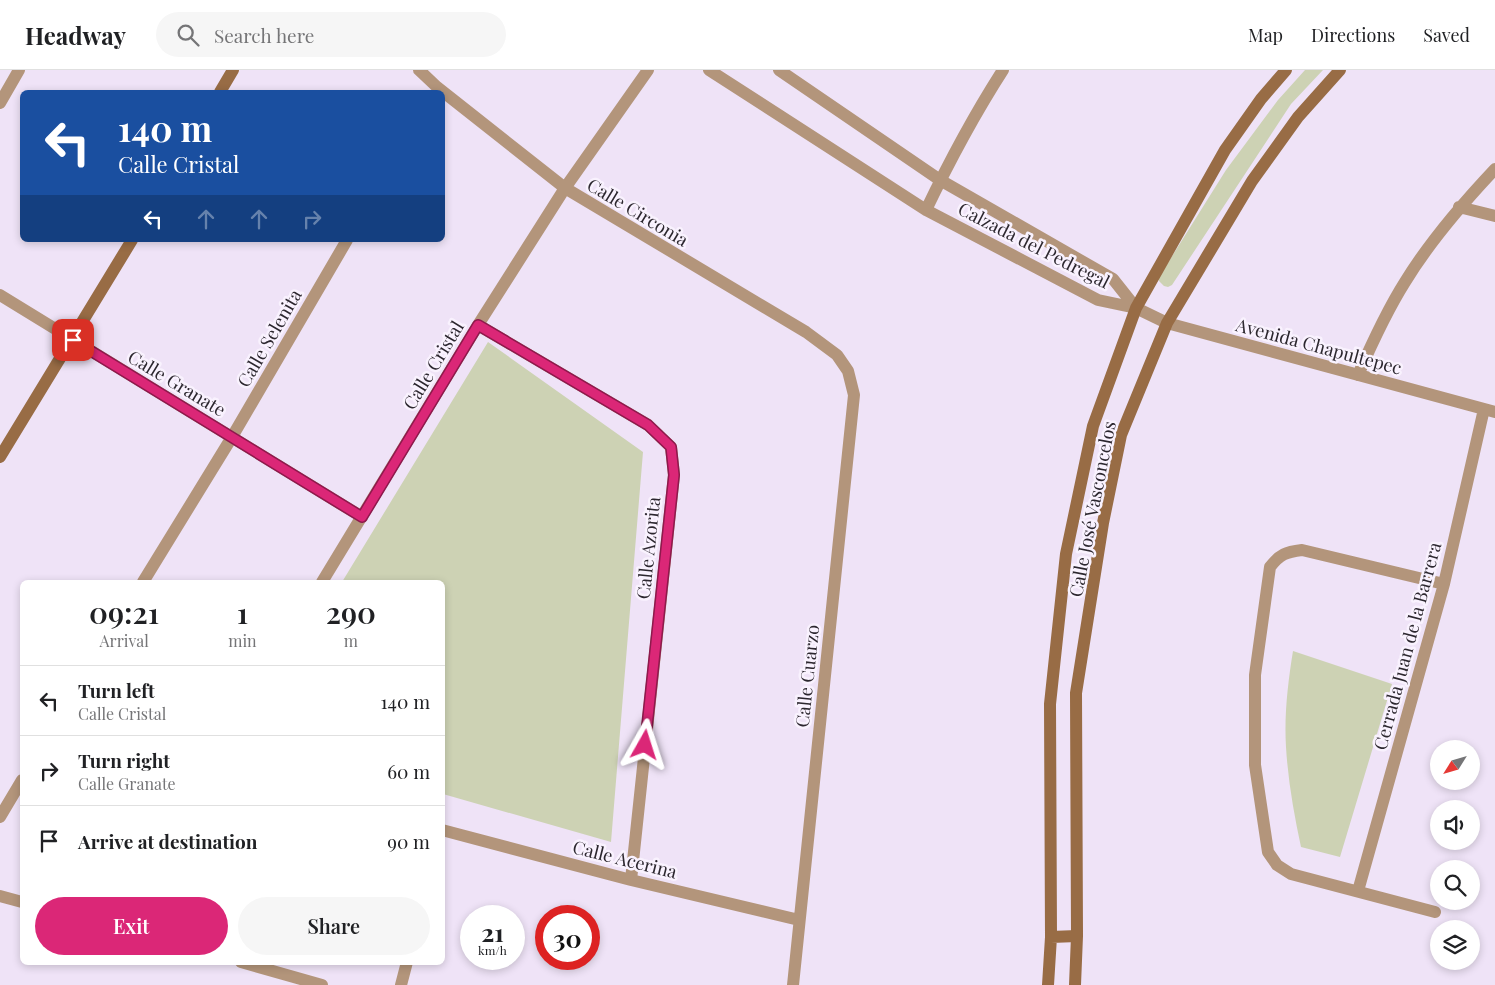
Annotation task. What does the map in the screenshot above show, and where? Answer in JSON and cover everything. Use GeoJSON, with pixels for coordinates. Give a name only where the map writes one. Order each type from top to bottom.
{"type":"FeatureCollection","features":[{"type":"Feature","properties":{"kind":"street"},"geometry":{"type":"LineString","coordinates":[[0,103],[19,70]]}},
{"type":"Feature","properties":{"kind":"street"},"geometry":{"type":"LineString","coordinates":[[221,90],[234,70]]}},
{"type":"Feature","properties":{"kind":"street","name":"Calle Circonia"},"geometry":{"type":"LineString","coordinates":[[419,70],[436,90]]}},
{"type":"Feature","properties":{"kind":"street","name":"Calle Cristal"},"geometry":{"type":"LineString","coordinates":[[323,580],[478,325],[565,188],[648,70]]}},
{"type":"Feature","properties":{"kind":"street","name":"Calzada del Pedregal"},"geometry":{"type":"LineString","coordinates":[[709,70],[926,210],[1098,300],[1136,308]]}},
{"type":"Feature","properties":{"kind":"street","name":"Calzada del Pedregal"},"geometry":{"type":"LineString","coordinates":[[779,70],[940,180],[1112,279],[1136,308]]}},
{"type":"Feature","properties":{"kind":"street"},"geometry":{"type":"LineString","coordinates":[[926,210],[940,180],[985,98],[1003,70]]}},
{"type":"Feature","properties":{"kind":"street","name":"Calle José Vasconcelos"},"geometry":{"type":"LineString","coordinates":[[1048,985],[1051,936],[1050,704],[1066,554],[1093,426],[1136,308],[1225,150],[1261,100],[1286,70]]}},
{"type":"Feature","properties":{"kind":"street","name":"Calle José Vasconcelos"},"geometry":{"type":"LineString","coordinates":[[1075,985],[1077,936],[1076,693],[1103,523],[1121,435],[1167,323],[1252,181],[1298,117],[1340,70]]}},
{"type":"Feature","properties":{"kind":"street","name":"Calle Circonia"},"geometry":{"type":"LineString","coordinates":[[445,97],[565,188],[806,332],[836,355],[848,371]]}},
{"type":"Feature","properties":{"kind":"street"},"geometry":{"type":"LineString","coordinates":[[1358,375],[1379,329],[1404,283],[1459,207],[1495,169]]}},
{"type":"Feature","properties":{"kind":"street"},"geometry":{"type":"LineString","coordinates":[[1459,207],[1495,216]]}},
{"type":"Feature","properties":{"kind":"street"},"geometry":{"type":"LineString","coordinates":[[0,457],[73,340],[131,242]]}},
{"type":"Feature","properties":{"kind":"street","name":"Calle Selenita"},"geometry":{"type":"LineString","coordinates":[[144,580],[232,437],[346,242]]}},
{"type":"Feature","properties":{"kind":"street","name":"Calle Granate"},"geometry":{"type":"LineString","coordinates":[[0,295],[362,517]]}},
{"type":"Feature","properties":{"kind":"street","name":"Avenida Chapultepec"},"geometry":{"type":"LineString","coordinates":[[1136,308],[1167,323],[1489,410]]}},
{"type":"Feature","properties":{"kind":"street","name":"Calle Azorita"},"geometry":{"type":"LineString","coordinates":[[478,325],[648,425],[671,447],[674,475],[631,880]]}},
{"type":"Feature","properties":{"kind":"street","name":"Calle Cuarzo"},"geometry":{"type":"LineString","coordinates":[[794,985],[799,920],[854,395],[848,371]]}},
{"type":"Feature","properties":{"kind":"street","name":"Cerrada Juan de la Barrera"},"geometry":{"type":"LineString","coordinates":[[1358,891],[1444,584],[1489,410]]}},
{"type":"Feature","properties":{"kind":"street"},"geometry":{"type":"LineString","coordinates":[[1435,912],[1291,874],[1277,865],[1268,852],[1255,765],[1255,676],[1270,567],[1277,558],[1286,552],[1302,550],[1444,584]]}},
{"type":"Feature","properties":{"kind":"street"},"geometry":{"type":"LineString","coordinates":[[0,817],[20,783]]}},
{"type":"Feature","properties":{"kind":"street","name":"Calle Acerina"},"geometry":{"type":"LineString","coordinates":[[445,831],[631,880],[799,920]]}},
{"type":"Feature","properties":{"kind":"street"},"geometry":{"type":"LineString","coordinates":[[0,896],[20,901]]}},
{"type":"Feature","properties":{"kind":"street"},"geometry":{"type":"LineString","coordinates":[[1051,936],[1077,936]]}},
{"type":"Feature","properties":{"kind":"street"},"geometry":{"type":"LineString","coordinates":[[252,965],[322,985]]}},
{"type":"Feature","properties":{"kind":"street"},"geometry":{"type":"LineString","coordinates":[[402,985],[406,965]]}},
{"type":"Feature","properties":{"kind":"green space"},"geometry":{"type":"Polygon","coordinates":[[[1305,70],[1323,70],[1291,104],[1172,285],[1164,286],[1159,281],[1159,277],[1226,170],[1278,100],[1305,70]]]}},
{"type":"Feature","properties":{"kind":"green space"},"geometry":{"type":"Polygon","coordinates":[[[488,342],[643,452],[611,842],[445,795],[445,580],[343,580],[488,342]]]}},
{"type":"Feature","properties":{"kind":"green space"},"geometry":{"type":"Polygon","coordinates":[[[1293,651],[1392,684],[1340,857],[1301,847],[1288,772],[1286,747],[1287,699],[1293,651]]]}},
{"type":"Feature","properties":{"kind":"route"},"geometry":{"type":"LineString","coordinates":[[73,340],[362,517],[478,325],[648,425],[671,447],[674,475],[645,745]]}}]}
